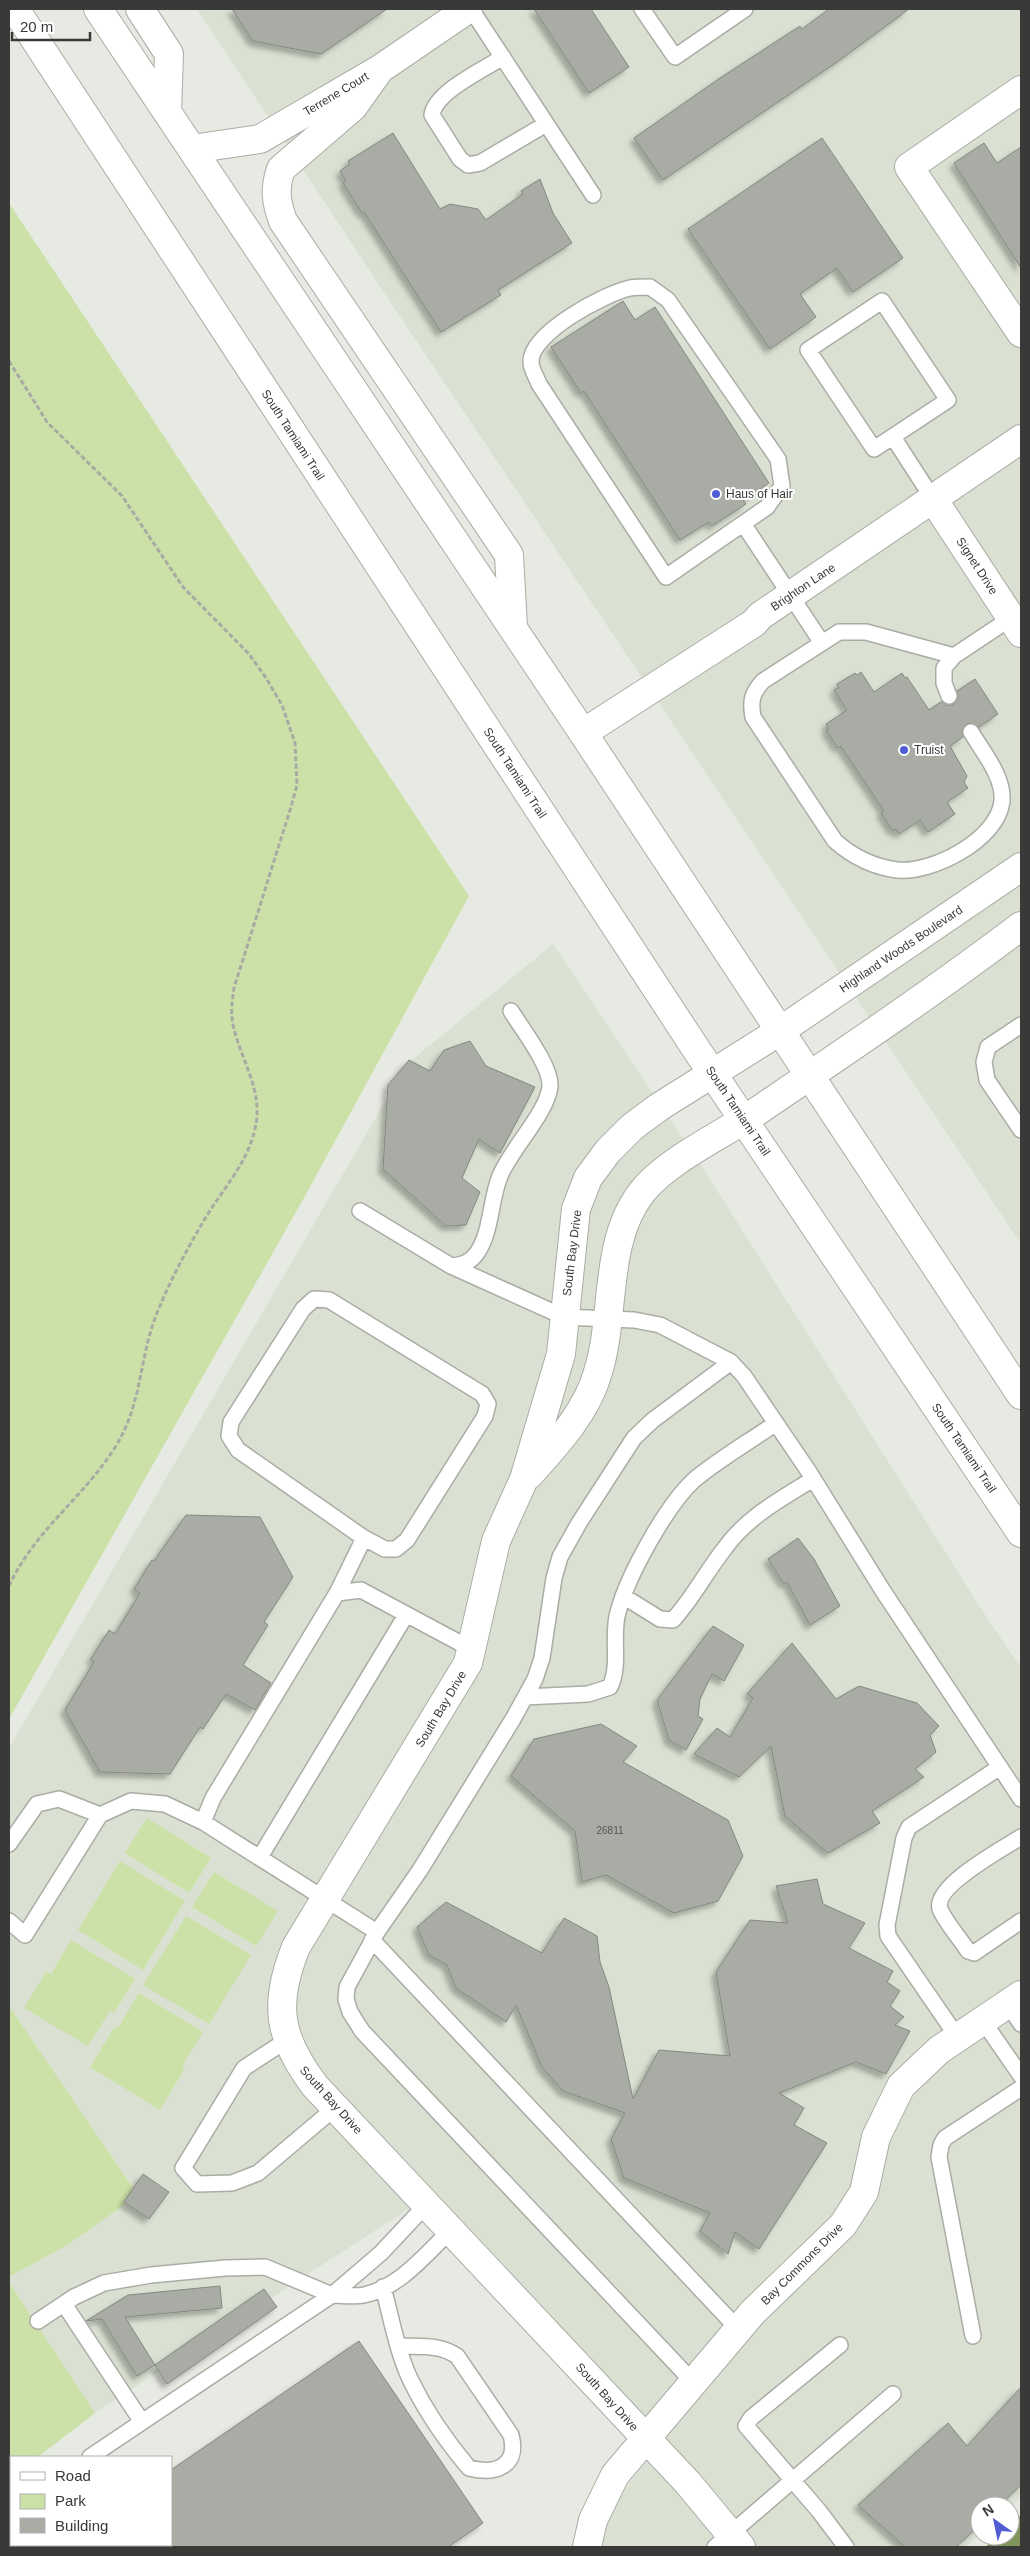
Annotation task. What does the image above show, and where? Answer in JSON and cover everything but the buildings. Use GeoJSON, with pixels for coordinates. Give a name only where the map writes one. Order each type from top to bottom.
{"type":"FeatureCollection","features":[{"type":"Feature","properties":{"kind":"street","name":"South Tamiami Trail"},"geometry":{"type":"LineString","coordinates":[[15,9],[744,1120],[1021,1533]]}},
{"type":"Feature","properties":{"kind":"street"},"geometry":{"type":"LineString","coordinates":[[98,9],[513,627],[1021,1395]]}},
{"type":"Feature","properties":{"kind":"street"},"geometry":{"type":"LineString","coordinates":[[140,9],[169,54],[167,112]]}},
{"type":"Feature","properties":{"kind":"street","name":"Terrene Court"},"geometry":{"type":"LineString","coordinates":[[192,149],[260,139],[380,68],[469,9]]}},
{"type":"Feature","properties":{"kind":"street"},"geometry":{"type":"LineString","coordinates":[[380,68],[353,107],[280,169],[276,182],[276,201],[283,221],[509,555],[513,627]]}},
{"type":"Feature","properties":{"kind":"street"},"geometry":{"type":"LineString","coordinates":[[1021,90],[909,166],[1021,333]]}},
{"type":"Feature","properties":{"kind":"street","name":"Brighton Lane"},"geometry":{"type":"LineString","coordinates":[[583,733],[754,623],[760,616],[1021,439]]}},
{"type":"Feature","properties":{"kind":"street","name":"Signet Drive"},"geometry":{"type":"LineString","coordinates":[[933,498],[1016,626]]}},
{"type":"Feature","properties":{"kind":"street","name":"Highland Woods Boulevard"},"geometry":{"type":"LineString","coordinates":[[780,1031],[1021,867]]}},
{"type":"Feature","properties":{"kind":"street"},"geometry":{"type":"LineString","coordinates":[[809,1076],[1021,926]]}},
{"type":"Feature","properties":{"kind":"street","name":"South Bay Drive"},"geometry":{"type":"LineString","coordinates":[[729,2543],[688,2483],[315,2086],[297,2062],[288,2040],[281,2005],[285,1974],[296,1947],[454,1690],[468,1663],[496,1541],[524,1479],[561,1354],[576,1209],[588,1178],[608,1151],[632,1127],[780,1031]]}},
{"type":"Feature","properties":{"kind":"street","name":"South Bay Drive"},"geometry":{"type":"LineString","coordinates":[[524,1479],[561,1440],[583,1405],[598,1373],[608,1321],[618,1245],[626,1217],[642,1192],[663,1171],[809,1076]]}},
{"type":"Feature","properties":{"kind":"street","name":"Bay Commons Drive"},"geometry":{"type":"LineString","coordinates":[[586,2547],[593,2520],[615,2475],[695,2384],[753,2312],[843,2225],[864,2192],[876,2137],[901,2086],[939,2050],[983,2021],[1017,2008]]}},
{"type":"Feature","properties":{"kind":"lane"},"geometry":{"type":"LineString","coordinates":[[469,9],[503,57],[592,194]]}},
{"type":"Feature","properties":{"kind":"lane"},"geometry":{"type":"LineString","coordinates":[[642,9],[675,57],[745,9]]}},
{"type":"Feature","properties":{"kind":"lane"},"geometry":{"type":"LineString","coordinates":[[503,57],[446,94],[433,106],[432,115],[460,160],[468,165],[480,163],[546,124]]}},
{"type":"Feature","properties":{"kind":"lane"},"geometry":{"type":"LineString","coordinates":[[650,287],[668,300],[778,459],[782,486],[767,507],[744,525],[666,577],[539,384],[531,362],[536,346],[552,329],[610,295],[631,288],[650,287]]}},
{"type":"Feature","properties":{"kind":"lane"},"geometry":{"type":"LineString","coordinates":[[882,301],[948,400],[893,437],[874,449],[808,350],[882,301]]}},
{"type":"Feature","properties":{"kind":"lane"},"geometry":{"type":"LineString","coordinates":[[893,437],[933,498]]}},
{"type":"Feature","properties":{"kind":"lane"},"geometry":{"type":"LineString","coordinates":[[744,525],[822,643]]}},
{"type":"Feature","properties":{"kind":"lane"},"geometry":{"type":"LineString","coordinates":[[949,696],[944,683],[944,668],[954,656],[1016,626]]}},
{"type":"Feature","properties":{"kind":"lane"},"geometry":{"type":"LineString","coordinates":[[954,656],[866,632],[839,632],[763,681],[754,691],[750,703],[753,717],[835,841],[848,853],[874,864],[898,870],[922,866],[954,856],[982,837],[998,813],[1002,802],[997,777],[971,732]]}},
{"type":"Feature","properties":{"kind":"lane"},"geometry":{"type":"LineString","coordinates":[[451,1266],[465,1264],[477,1253],[484,1235],[500,1175],[546,1100],[550,1085],[547,1070],[511,1011]]}},
{"type":"Feature","properties":{"kind":"lane"},"geometry":{"type":"LineString","coordinates":[[1021,1025],[988,1047],[984,1062],[987,1080],[1021,1130]]}},
{"type":"Feature","properties":{"kind":"lane"},"geometry":{"type":"LineString","coordinates":[[360,1211],[451,1266],[564,1317],[608,1321],[634,1320],[660,1325],[731,1362],[744,1376],[776,1423],[883,1591],[1021,1799]]}},
{"type":"Feature","properties":{"kind":"lane"},"geometry":{"type":"LineString","coordinates":[[314,1299],[329,1300],[337,1304],[482,1394],[488,1404],[484,1416],[406,1540],[396,1549],[385,1549],[364,1538],[238,1450],[229,1436],[231,1422],[303,1310],[314,1299]]}},
{"type":"Feature","properties":{"kind":"lane"},"geometry":{"type":"LineString","coordinates":[[695,2384],[355,2023],[346,1999],[347,1986],[375,1936],[420,1870],[525,1697],[542,1658],[549,1601],[560,1557],[599,1489],[634,1438],[653,1420],[731,1362]]}},
{"type":"Feature","properties":{"kind":"lane"},"geometry":{"type":"LineString","coordinates":[[525,1697],[588,1694],[610,1687],[615,1676],[615,1623],[623,1596],[638,1562],[674,1503],[694,1481],[776,1423]]}},
{"type":"Feature","properties":{"kind":"lane"},"geometry":{"type":"LineString","coordinates":[[623,1596],[660,1619],[673,1620],[688,1604],[725,1547],[743,1527],[761,1512],[813,1479]]}},
{"type":"Feature","properties":{"kind":"lane"},"geometry":{"type":"LineString","coordinates":[[203,1822],[213,1798],[337,1593],[364,1538]]}},
{"type":"Feature","properties":{"kind":"lane"},"geometry":{"type":"LineString","coordinates":[[337,1593],[361,1590],[471,1648]]}},
{"type":"Feature","properties":{"kind":"lane"},"geometry":{"type":"LineString","coordinates":[[260,1857],[406,1615]]}},
{"type":"Feature","properties":{"kind":"lane"},"geometry":{"type":"LineString","coordinates":[[958,2038],[888,1936],[887,1926],[904,1838],[909,1827],[1000,1767]]}},
{"type":"Feature","properties":{"kind":"lane"},"geometry":{"type":"LineString","coordinates":[[9,1844],[37,1804],[59,1799],[100,1815]]}},
{"type":"Feature","properties":{"kind":"lane"},"geometry":{"type":"LineString","coordinates":[[9,1921],[25,1935],[100,1815],[130,1801],[165,1804],[203,1822],[326,1898],[375,1936],[739,2330]]}},
{"type":"Feature","properties":{"kind":"lane"},"geometry":{"type":"LineString","coordinates":[[1021,1837],[954,1882],[940,1897],[940,1909],[968,1951],[974,1953],[1021,1921]]}},
{"type":"Feature","properties":{"kind":"lane"},"geometry":{"type":"LineString","coordinates":[[983,2021],[1021,2076]]}},
{"type":"Feature","properties":{"kind":"lane"},"geometry":{"type":"LineString","coordinates":[[288,2040],[244,2068],[183,2168],[196,2184],[232,2183],[258,2173],[336,2107]]}},
{"type":"Feature","properties":{"kind":"lane"},"geometry":{"type":"LineString","coordinates":[[973,2336],[939,2157],[940,2145],[945,2138],[1021,2088]]}},
{"type":"Feature","properties":{"kind":"lane"},"geometry":{"type":"LineString","coordinates":[[91,2456],[332,2295],[381,2253],[427,2204]]}},
{"type":"Feature","properties":{"kind":"lane"},"geometry":{"type":"LineString","coordinates":[[38,2321],[64,2304],[104,2283],[151,2275],[235,2268],[265,2267],[332,2295],[364,2295],[383,2287],[405,2274],[451,2230]]}},
{"type":"Feature","properties":{"kind":"lane"},"geometry":{"type":"LineString","coordinates":[[383,2287],[399,2346],[410,2378],[452,2445],[469,2468],[487,2472],[497,2470],[505,2464],[510,2458],[514,2447],[511,2435],[457,2356],[446,2348],[399,2346]]}},
{"type":"Feature","properties":{"kind":"lane"},"geometry":{"type":"LineString","coordinates":[[64,2304],[142,2422]]}},
{"type":"Feature","properties":{"kind":"lane"},"geometry":{"type":"LineString","coordinates":[[840,2345],[751,2418],[746,2426],[792,2479],[846,2547]]}},
{"type":"Feature","properties":{"kind":"lane"},"geometry":{"type":"LineString","coordinates":[[729,2543],[792,2479],[893,2394]]}},
{"type":"Feature","properties":{"kind":"path"},"geometry":{"type":"LineString","coordinates":[[9,361],[46,422],[122,496],[183,587],[248,654],[260,670],[282,705],[290,725],[298,762],[297,785],[291,808],[234,988],[232,1003],[234,1030],[255,1092],[256,1121],[250,1147],[243,1161],[202,1223],[157,1312],[146,1348],[135,1408],[126,1430],[98,1473],[33,1543],[9,1586]]}},
{"type":"Feature","properties":{"kind":"shaded area"},"geometry":{"type":"Polygon","coordinates":[[[197,9],[1021,9],[1021,1244],[385,294],[197,9]]]}},
{"type":"Feature","properties":{"kind":"shaded area"},"geometry":{"type":"Polygon","coordinates":[[[553,944],[706,1173],[980,1607],[1021,1668],[1021,2498],[1020,2496],[970,2496],[970,2543],[966,2547],[580,2547],[657,2448],[422,2200],[95,2413],[9,2282],[9,2277],[69,2244],[138,2195],[9,2006],[9,1748],[407,1064],[553,944]]]}},
{"type":"Feature","properties":{"kind":"shaded area"},"geometry":{"type":"Polygon","coordinates":[[[1020,2516],[1021,2547],[985,2547],[1020,2546],[1020,2516]]]}},
{"type":"Feature","properties":{"kind":"green space"},"geometry":{"type":"Polygon","coordinates":[[[9,203],[469,896],[305,1196],[9,1719],[9,203]]]}},
{"type":"Feature","properties":{"kind":"green space"},"geometry":{"type":"Polygon","coordinates":[[[147,1818],[211,1858],[189,1893],[125,1853],[147,1818]]]}},
{"type":"Feature","properties":{"kind":"green space"},"geometry":{"type":"Polygon","coordinates":[[[120,1861],[185,1901],[143,1970],[78,1930],[120,1861]]]}},
{"type":"Feature","properties":{"kind":"green space"},"geometry":{"type":"Polygon","coordinates":[[[214,1872],[278,1911],[256,1946],[192,1907],[214,1872]]]}},
{"type":"Feature","properties":{"kind":"green space"},"geometry":{"type":"Polygon","coordinates":[[[186,1916],[251,1955],[209,2024],[143,1985],[186,1916]]]}},
{"type":"Feature","properties":{"kind":"green space"},"geometry":{"type":"Polygon","coordinates":[[[71,1940],[135,1979],[114,2013],[110,2011],[88,2046],[24,2008],[46,1972],[51,1974],[71,1940]]]}},
{"type":"Feature","properties":{"kind":"green space"},"geometry":{"type":"Polygon","coordinates":[[[139,1993],[203,2032],[182,2066],[185,2068],[160,2110],[90,2067],[115,2026],[118,2028],[139,1993]]]}},
{"type":"Feature","properties":{"kind":"green space"},"geometry":{"type":"Polygon","coordinates":[[[9,2006],[138,2195],[69,2244],[9,2277],[9,2006]]]}},
{"type":"Feature","properties":{"kind":"green space"},"geometry":{"type":"Polygon","coordinates":[[[9,2282],[95,2413],[39,2456],[10,2456],[9,2480],[9,2282]]]}},
{"type":"Feature","properties":{"kind":"place","name":"Haus of Hair"},"geometry":{"type":"Point","coordinates":[716,494]}},
{"type":"Feature","properties":{"kind":"place","name":"Truist"},"geometry":{"type":"Point","coordinates":[904,750]}}]}
